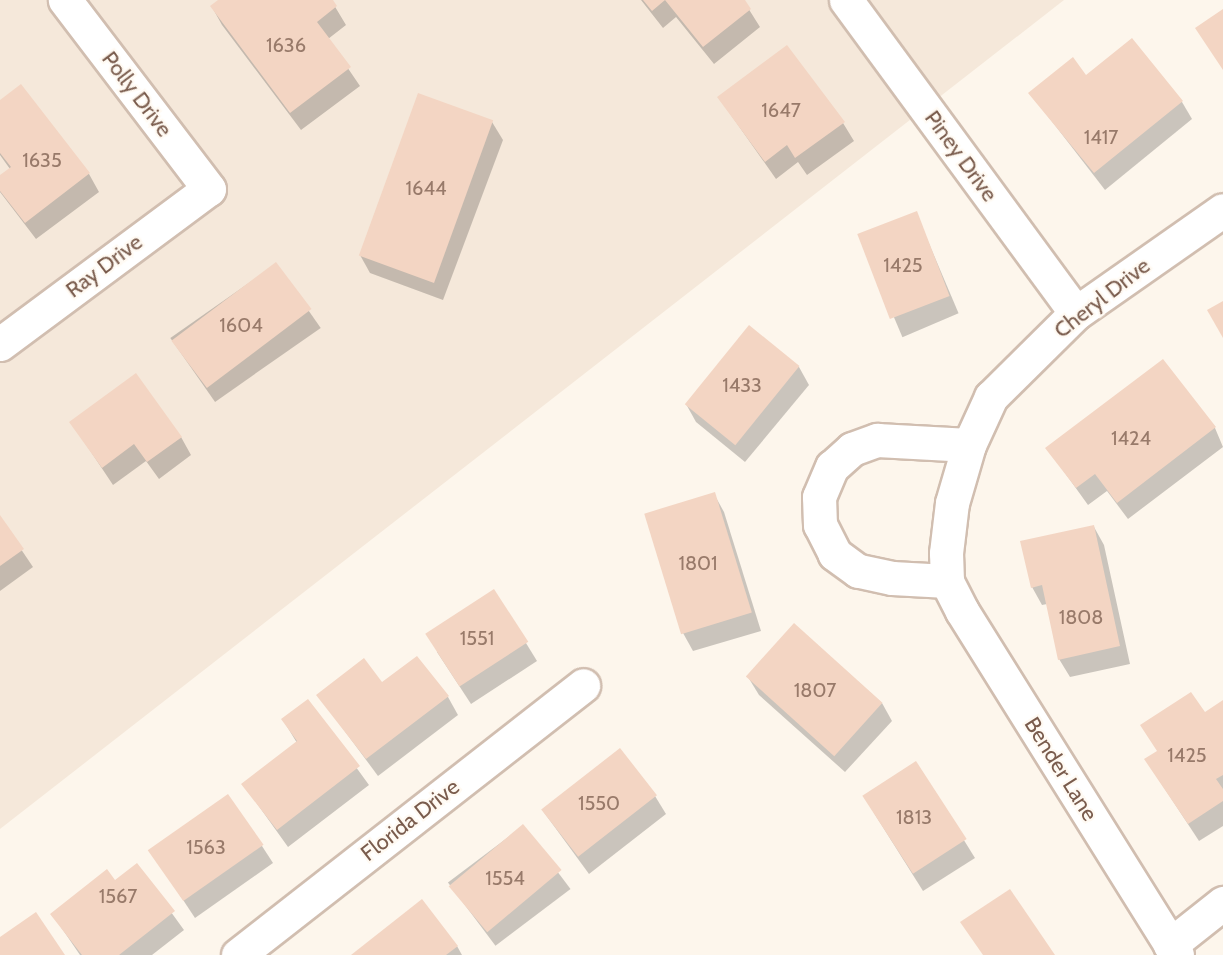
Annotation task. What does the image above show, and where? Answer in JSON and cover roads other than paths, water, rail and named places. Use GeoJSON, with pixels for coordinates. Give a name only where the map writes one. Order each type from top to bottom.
{"type":"FeatureCollection","features":[{"type":"Feature","properties":{"kind":"street","name":"Polly Drive"},"geometry":{"type":"LineString","coordinates":[[65,0],[208,189]]}},
{"type":"Feature","properties":{"kind":"street","name":"Piney Drive"},"geometry":{"type":"LineString","coordinates":[[846,0],[1076,313]]}},
{"type":"Feature","properties":{"kind":"street","name":"Ray Drive"},"geometry":{"type":"LineString","coordinates":[[0,344],[208,189]]}},
{"type":"Feature","properties":{"kind":"street","name":"Cheryl Drive"},"geometry":{"type":"LineString","coordinates":[[969,445],[991,397],[1076,313],[1223,210]]}},
{"type":"Feature","properties":{"kind":"street"},"geometry":{"type":"LineString","coordinates":[[877,440],[969,445],[952,502],[946,581],[892,578],[858,571],[835,554],[820,525],[819,497],[832,467],[852,449],[877,440]]}},
{"type":"Feature","properties":{"kind":"street","name":"Bender Lane"},"geometry":{"type":"LineString","coordinates":[[946,581],[1173,950]]}},
{"type":"Feature","properties":{"kind":"street","name":"Florida Drive"},"geometry":{"type":"LineString","coordinates":[[238,955],[583,685]]}},
{"type":"Feature","properties":{"kind":"street"},"geometry":{"type":"LineString","coordinates":[[1173,950],[1223,903]]}}]}
